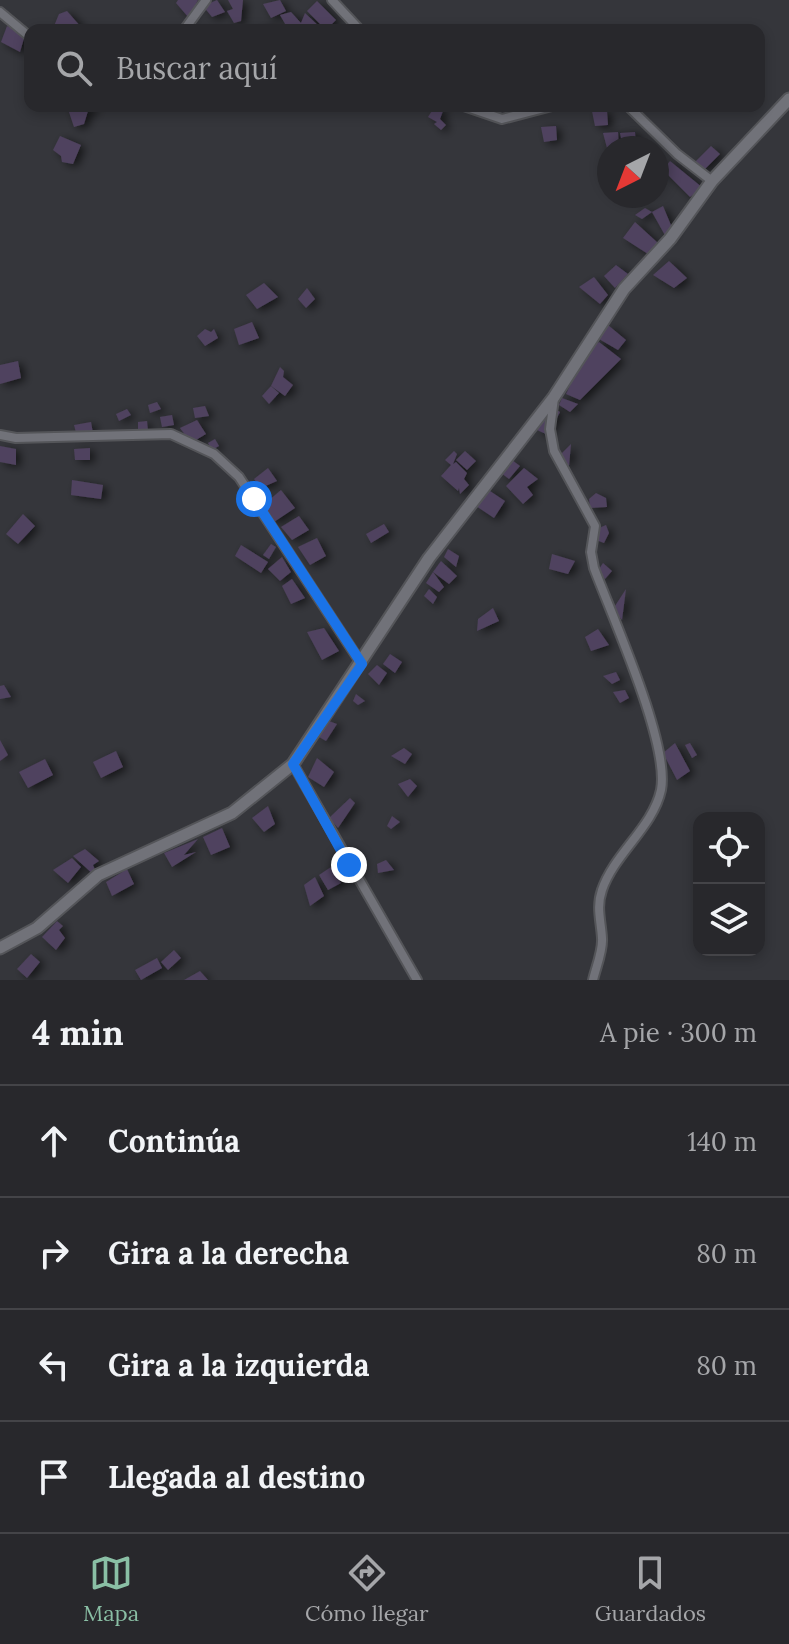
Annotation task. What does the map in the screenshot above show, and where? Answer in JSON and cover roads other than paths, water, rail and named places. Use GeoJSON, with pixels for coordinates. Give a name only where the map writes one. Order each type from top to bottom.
{"type":"FeatureCollection","features":[{"type":"Feature","properties":{"kind":"street"},"geometry":{"type":"LineString","coordinates":[[188,24],[206,0]]}},
{"type":"Feature","properties":{"kind":"street"},"geometry":{"type":"LineString","coordinates":[[332,0],[354,24]]}},
{"type":"Feature","properties":{"kind":"street"},"geometry":{"type":"LineString","coordinates":[[0,12],[24,32]]}},
{"type":"Feature","properties":{"kind":"street"},"geometry":{"type":"LineString","coordinates":[[0,948],[37,928],[98,875],[232,813],[293,764],[362,664],[429,558],[554,397],[624,289],[670,239],[712,181],[789,99]]}},
{"type":"Feature","properties":{"kind":"street"},"geometry":{"type":"LineString","coordinates":[[482,112],[502,119],[529,112]]}},
{"type":"Feature","properties":{"kind":"street"},"geometry":{"type":"LineString","coordinates":[[634,112],[677,154],[712,181]]}},
{"type":"Feature","properties":{"kind":"street"},"geometry":{"type":"LineString","coordinates":[[554,397],[550,429],[554,451],[595,526],[591,552],[594,568],[653,730],[662,771],[661,791],[654,809],[603,886],[598,912],[603,941],[593,980]]}},
{"type":"Feature","properties":{"kind":"street"},"geometry":{"type":"LineString","coordinates":[[0,435],[16,438],[171,434],[214,454],[239,477],[362,664]]}},
{"type":"Feature","properties":{"kind":"street"},"geometry":{"type":"LineString","coordinates":[[293,764],[417,980]]}}]}
